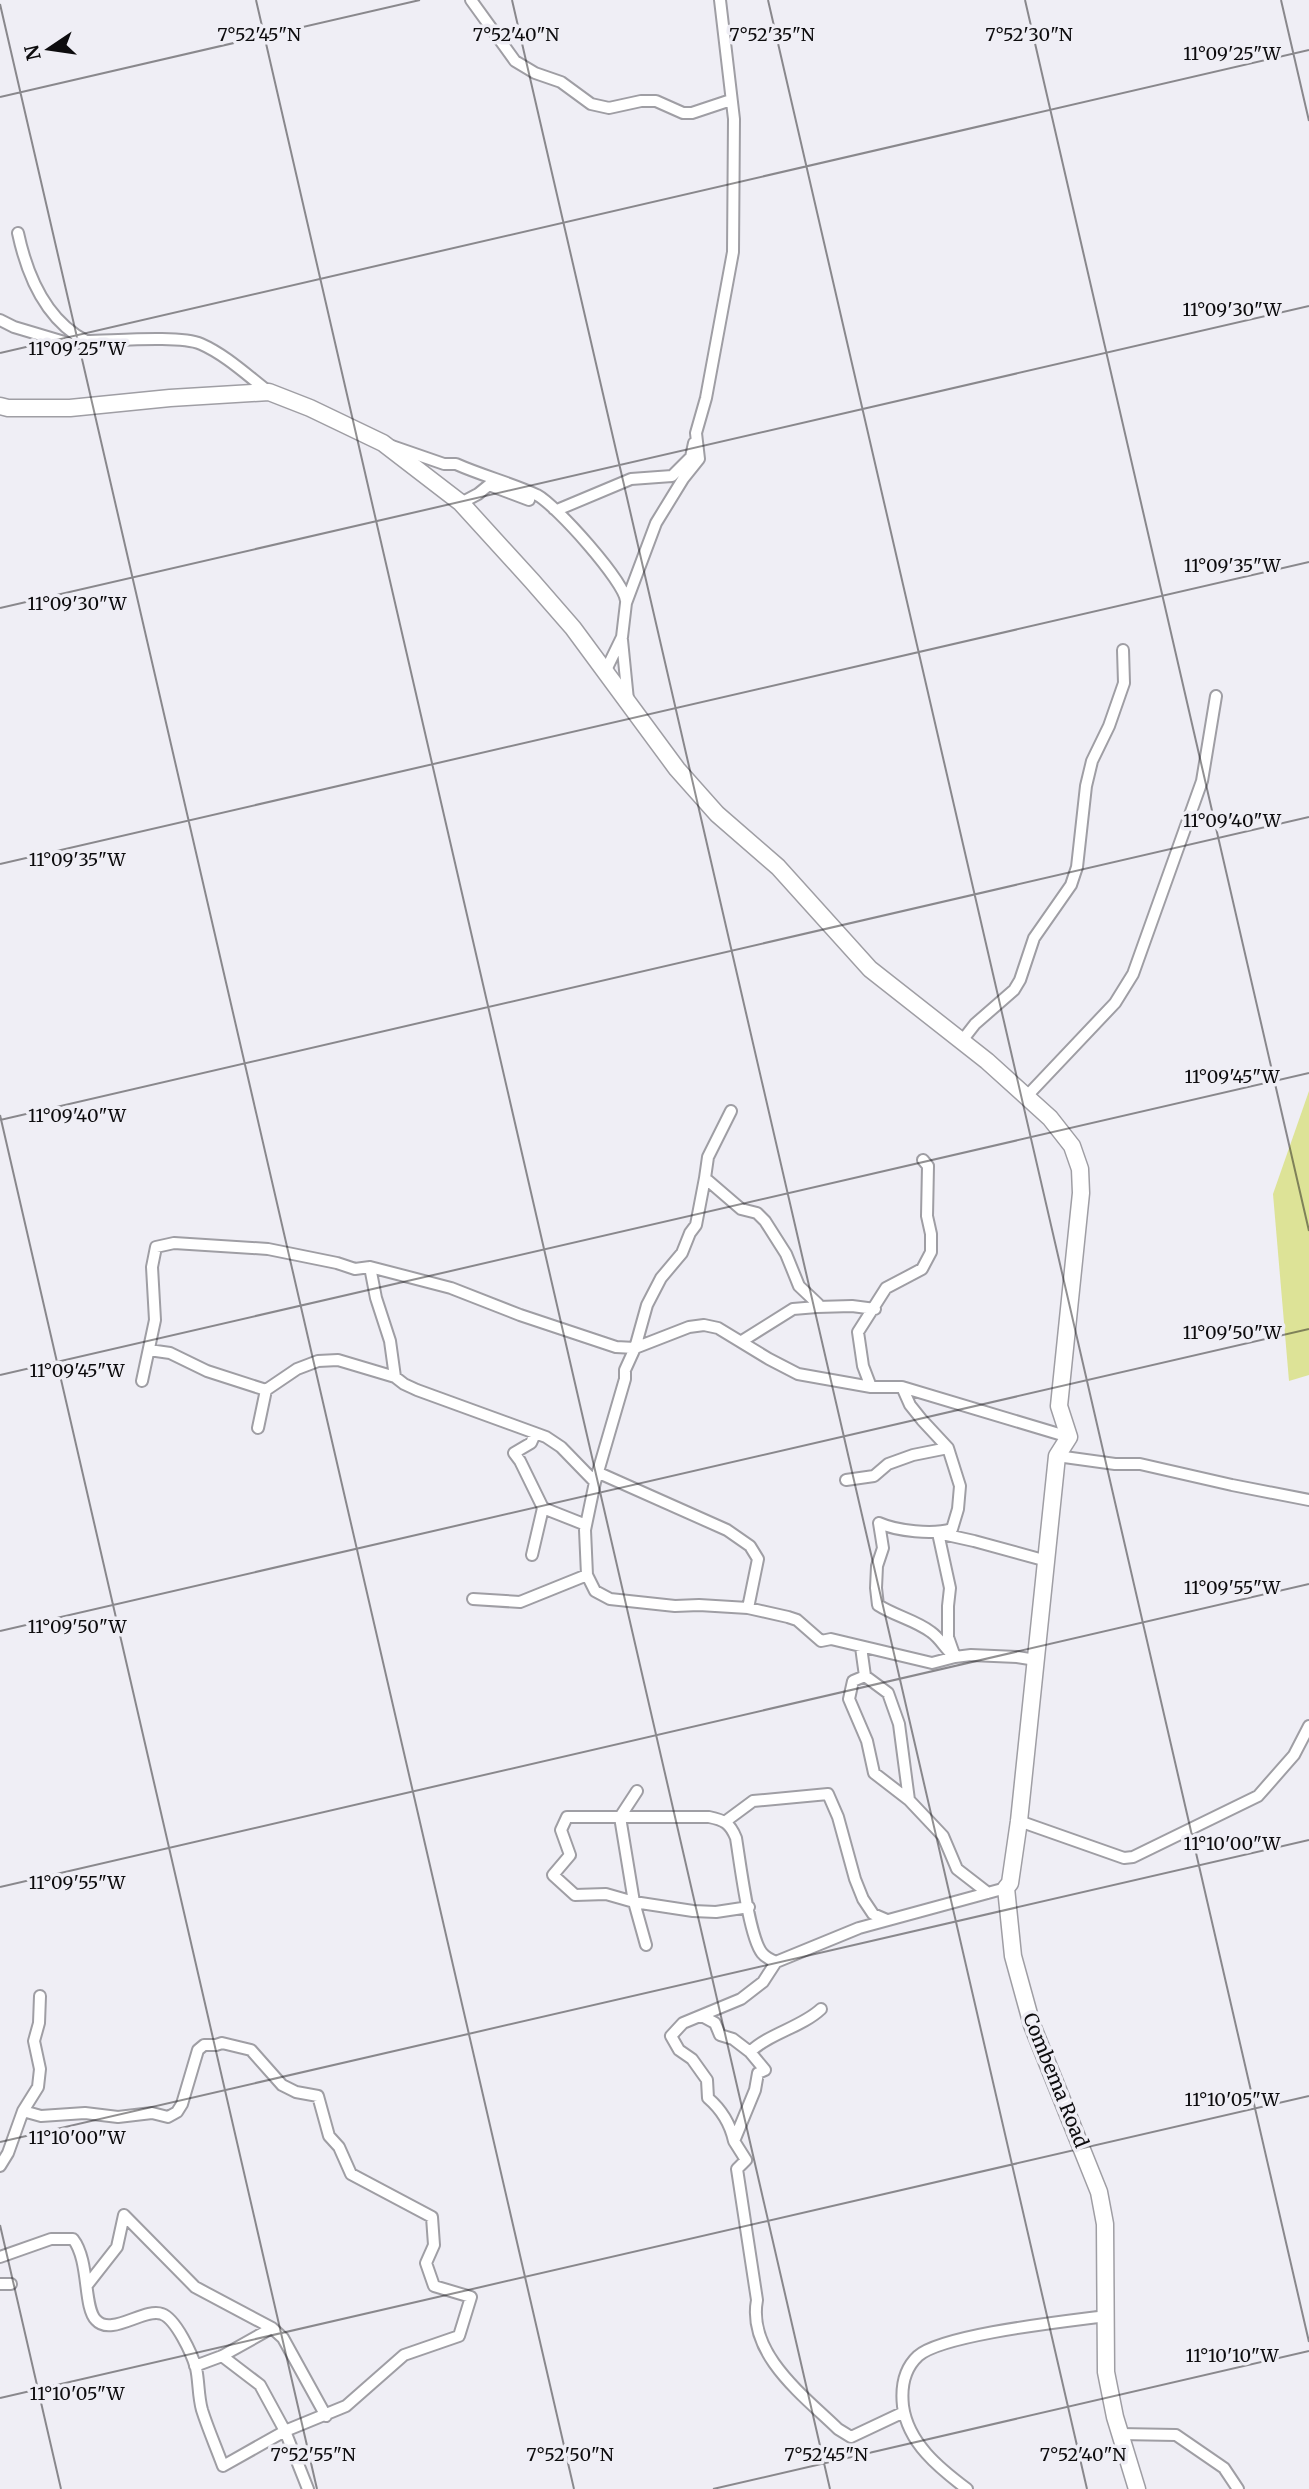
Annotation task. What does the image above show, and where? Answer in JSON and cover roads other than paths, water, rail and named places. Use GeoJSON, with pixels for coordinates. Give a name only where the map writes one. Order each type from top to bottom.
{"type":"FeatureCollection","features":[{"type":"Feature","properties":{"kind":"street"},"geometry":{"type":"LineString","coordinates":[[471,0],[515,61],[535,73],[561,82],[591,104],[609,108],[641,101],[656,101],[683,113],[692,113],[732,100]]}},
{"type":"Feature","properties":{"kind":"street"},"geometry":{"type":"LineString","coordinates":[[461,503],[489,485],[557,510],[631,479],[671,476],[691,457],[706,398],[733,252],[732,100],[720,0]]}},
{"type":"Feature","properties":{"kind":"street"},"geometry":{"type":"LineString","coordinates":[[18,233],[35,289],[73,334],[86,341]]}},
{"type":"Feature","properties":{"kind":"street"},"geometry":{"type":"LineString","coordinates":[[0,320],[14,327],[71,344],[86,341],[182,340],[200,344],[269,392],[310,408],[383,443],[444,464],[456,464],[539,496],[557,510],[607,566],[626,593],[622,637],[628,702]]}},
{"type":"Feature","properties":{"kind":"street"},"geometry":{"type":"LineString","coordinates":[[0,405],[8,408],[70,408],[269,392]]}},
{"type":"Feature","properties":{"kind":"street"},"geometry":{"type":"LineString","coordinates":[[626,603],[656,523],[682,479],[699,459],[696,433]]}},
{"type":"Feature","properties":{"kind":"street"},"geometry":{"type":"LineString","coordinates":[[383,443],[461,503],[573,628],[677,769],[717,814],[778,867],[870,969],[987,1061],[1064,1133],[1080,1169],[1081,1193],[1059,1406],[1069,1437],[1058,1456],[1115,1464],[1140,1464],[1309,1500]]}},
{"type":"Feature","properties":{"kind":"street"},"geometry":{"type":"LineString","coordinates":[[606,672],[622,637]]}},
{"type":"Feature","properties":{"kind":"street"},"geometry":{"type":"LineString","coordinates":[[961,1042],[975,1024],[1014,990],[1034,938],[1071,885],[1077,867],[1086,786],[1092,761],[1109,726],[1124,683],[1123,650]]}},
{"type":"Feature","properties":{"kind":"street"},"geometry":{"type":"LineString","coordinates":[[1026,1097],[1115,1003],[1133,974],[1202,781],[1216,696]]}},
{"type":"Feature","properties":{"kind":"street"},"geometry":{"type":"LineString","coordinates":[[731,1111],[708,1157],[696,1226],[690,1233],[682,1254],[661,1278],[647,1304],[635,1348],[625,1370],[625,1379],[586,1525],[587,1575],[595,1591],[610,1599],[675,1606],[748,1608],[797,1620],[821,1641],[831,1639],[932,1663],[955,1657],[1017,1657],[1036,1660]]}},
{"type":"Feature","properties":{"kind":"street"},"geometry":{"type":"LineString","coordinates":[[871,1387],[863,1366],[858,1332],[886,1289],[922,1269],[931,1252],[927,1216],[928,1166],[923,1160]]}},
{"type":"Feature","properties":{"kind":"street"},"geometry":{"type":"LineString","coordinates":[[705,1178],[741,1209],[757,1213],[765,1221],[786,1254],[799,1286],[818,1304],[817,1307]]}},
{"type":"Feature","properties":{"kind":"street"},"geometry":{"type":"LineString","coordinates":[[142,1381],[155,1320],[153,1256],[156,1247],[164,1244],[268,1248],[355,1269],[370,1267],[451,1288],[615,1347],[635,1348],[689,1327],[704,1325],[718,1328],[798,1374],[871,1387],[902,1387],[1069,1437]]}},
{"type":"Feature","properties":{"kind":"street"},"geometry":{"type":"LineString","coordinates":[[370,1267],[376,1298],[390,1341],[395,1377]]}},
{"type":"Feature","properties":{"kind":"street"},"geometry":{"type":"LineString","coordinates":[[742,1341],[793,1309],[852,1306],[874,1309]]}},
{"type":"Feature","properties":{"kind":"street"},"geometry":{"type":"LineString","coordinates":[[149,1350],[170,1353],[206,1371],[266,1390]]}},
{"type":"Feature","properties":{"kind":"street"},"geometry":{"type":"LineString","coordinates":[[258,1428],[266,1390],[297,1369],[318,1361],[338,1360],[395,1377],[417,1391],[535,1434],[561,1447],[597,1477],[727,1530],[750,1546],[758,1559],[748,1608]]}},
{"type":"Feature","properties":{"kind":"street"},"geometry":{"type":"LineString","coordinates":[[902,1387],[910,1405],[948,1448],[960,1486],[958,1509],[951,1529],[937,1534]]}},
{"type":"Feature","properties":{"kind":"street"},"geometry":{"type":"LineString","coordinates":[[532,1555],[543,1508],[514,1453],[531,1443],[535,1434]]}},
{"type":"Feature","properties":{"kind":"street"},"geometry":{"type":"LineString","coordinates":[[846,1480],[874,1476],[888,1464],[913,1455],[948,1448]]}},
{"type":"Feature","properties":{"kind":"street","name":"Combema Road"},"geometry":{"type":"LineString","coordinates":[[1058,1456],[1018,1821],[1010,1882],[1006,1888],[1013,1956],[1032,2025],[1100,2192],[1105,2224],[1106,2372],[1119,2434],[1137,2489]]}},
{"type":"Feature","properties":{"kind":"street"},"geometry":{"type":"LineString","coordinates":[[543,1508],[586,1525]]}},
{"type":"Feature","properties":{"kind":"street"},"geometry":{"type":"LineString","coordinates":[[955,1657],[929,1630],[878,1605],[877,1566],[883,1548],[879,1523],[889,1528],[974,1541],[1047,1561]]}},
{"type":"Feature","properties":{"kind":"street"},"geometry":{"type":"LineString","coordinates":[[937,1534],[950,1588],[948,1637],[955,1657]]}},
{"type":"Feature","properties":{"kind":"street"},"geometry":{"type":"LineString","coordinates":[[473,1599],[520,1602],[587,1575]]}},
{"type":"Feature","properties":{"kind":"street"},"geometry":{"type":"LineString","coordinates":[[861,1647],[865,1676],[888,1693],[899,1724],[909,1800]]}},
{"type":"Feature","properties":{"kind":"street"},"geometry":{"type":"LineString","coordinates":[[865,1676],[853,1681],[849,1699],[867,1741],[874,1773],[909,1800],[943,1836],[957,1869],[988,1893]]}},
{"type":"Feature","properties":{"kind":"street"},"geometry":{"type":"LineString","coordinates":[[1018,1821],[1124,1858],[1133,1857],[1258,1796],[1294,1755],[1309,1726]]}},
{"type":"Feature","properties":{"kind":"street"},"geometry":{"type":"LineString","coordinates":[[636,1791],[620,1817],[634,1902],[646,1945]]}},
{"type":"Feature","properties":{"kind":"street"},"geometry":{"type":"LineString","coordinates":[[726,1821],[753,1801],[828,1794],[863,1899],[873,1914],[887,1920]]}},
{"type":"Feature","properties":{"kind":"street"},"geometry":{"type":"LineString","coordinates":[[749,1907],[716,1912],[694,1911],[634,1902],[606,1894],[575,1895],[552,1875],[570,1855],[561,1830],[567,1817],[709,1817],[726,1821],[736,1838],[749,1907],[755,1940],[761,1952],[776,1962]]}},
{"type":"Feature","properties":{"kind":"street"},"geometry":{"type":"LineString","coordinates":[[904,2412],[851,2437],[829,2420],[772,2362],[754,2315],[757,2300],[737,2169],[746,2160],[719,2107],[708,2098],[707,2080],[692,2059],[679,2050],[671,2036],[683,2023],[741,1999],[763,1982],[776,1962],[836,1937],[887,1920],[1006,1888]]}},
{"type":"Feature","properties":{"kind":"street"},"geometry":{"type":"LineString","coordinates":[[0,2166],[8,2153],[23,2111],[38,2087],[40,2078],[34,2041],[39,2023],[40,1996]]}},
{"type":"Feature","properties":{"kind":"street"},"geometry":{"type":"LineString","coordinates":[[750,2052],[798,2023],[812,2018],[821,2009]]}},
{"type":"Feature","properties":{"kind":"street"},"geometry":{"type":"LineString","coordinates":[[702,2015],[715,2023],[720,2035],[733,2039],[750,2052],[765,2070],[758,2073],[755,2090],[734,2141]]}},
{"type":"Feature","properties":{"kind":"street"},"geometry":{"type":"LineString","coordinates":[[0,2257],[51,2239],[73,2239],[79,2247],[94,2319],[100,2324],[110,2325],[156,2312],[175,2325],[195,2366],[201,2407],[223,2466],[285,2431],[346,2406],[404,2355],[458,2336],[471,2297],[435,2286],[426,2263],[434,2245],[432,2217],[351,2174],[339,2147],[329,2136],[318,2096],[296,2092],[282,2085],[251,2050],[222,2043],[204,2045],[198,2050],[182,2104],[177,2112],[168,2117],[152,2113],[118,2117],[85,2113],[41,2116],[23,2111]]}},
{"type":"Feature","properties":{"kind":"street"},"geometry":{"type":"LineString","coordinates":[[88,2284],[117,2247],[124,2214],[195,2287],[283,2337],[326,2416]]}},
{"type":"Feature","properties":{"kind":"street"},"geometry":{"type":"LineString","coordinates":[[967,2489],[929,2458],[904,2412],[901,2390],[907,2371],[919,2356],[936,2347],[1002,2331],[1106,2316]]}},
{"type":"Feature","properties":{"kind":"street"},"geometry":{"type":"LineString","coordinates":[[195,2366],[222,2356],[272,2329]]}},
{"type":"Feature","properties":{"kind":"street"},"geometry":{"type":"LineString","coordinates":[[222,2356],[260,2385],[285,2431],[308,2489]]}},
{"type":"Feature","properties":{"kind":"street"},"geometry":{"type":"LineString","coordinates":[[1119,2434],[1176,2435],[1224,2468],[1238,2489]]}}]}
